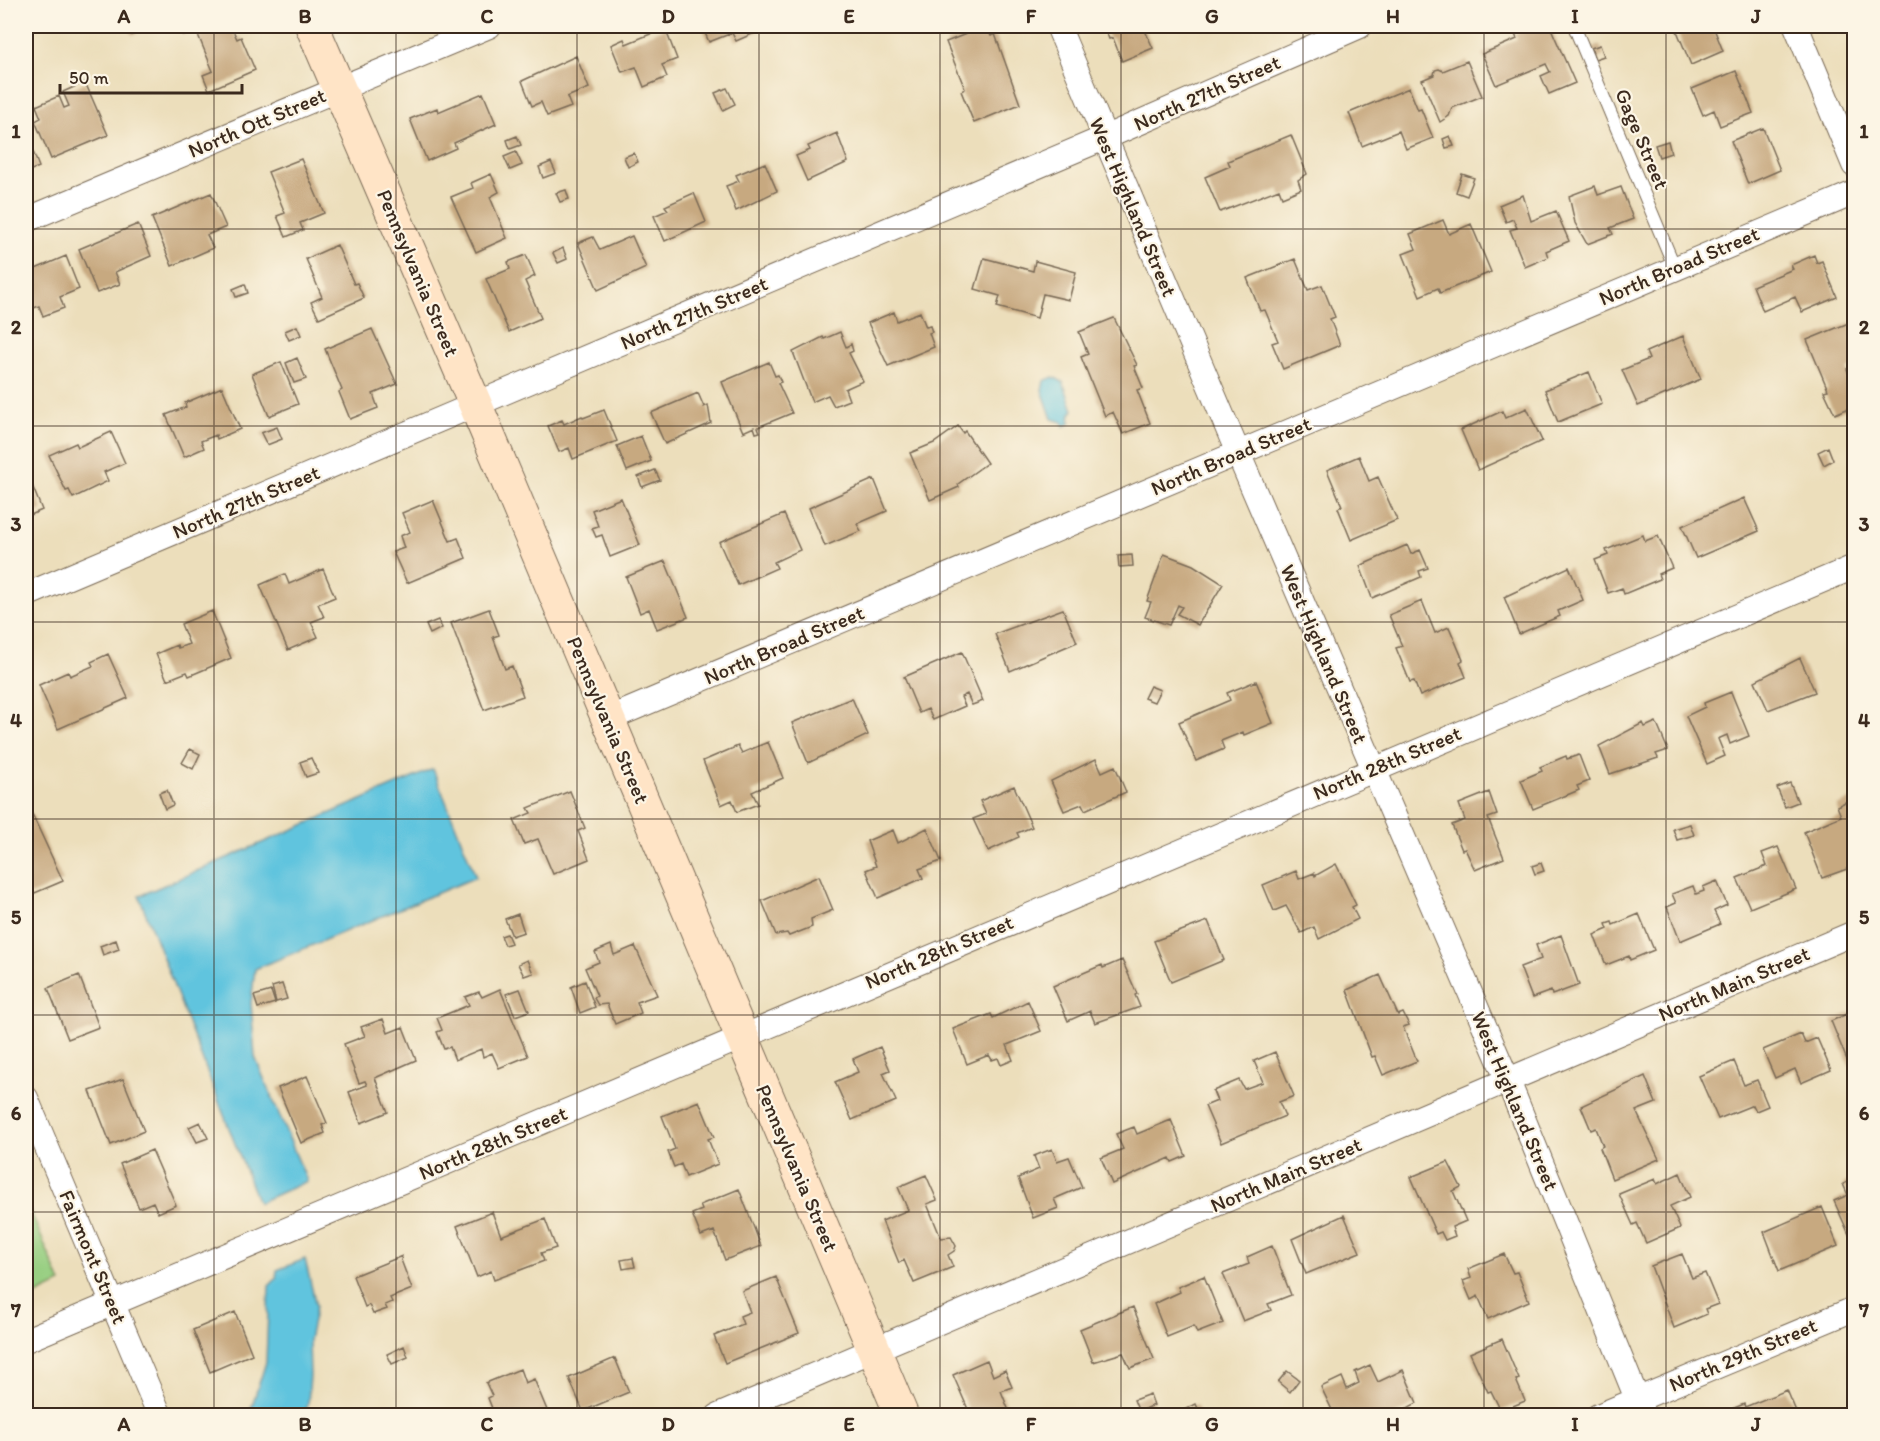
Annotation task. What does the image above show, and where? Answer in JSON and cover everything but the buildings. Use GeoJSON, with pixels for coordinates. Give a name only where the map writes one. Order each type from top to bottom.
{"type":"FeatureCollection","features":[{"type":"Feature","properties":{"kind":"street","name":"Pennsylvania Street"},"geometry":{"type":"LineString","coordinates":[[312,26],[476,406],[902,1416]]}},
{"type":"Feature","properties":{"kind":"street","name":"North Ott Street"},"geometry":{"type":"LineString","coordinates":[[26,220],[489,26]]}},
{"type":"Feature","properties":{"kind":"street","name":"West Highland Street"},"geometry":{"type":"LineString","coordinates":[[1058,26],[1238,453],[1508,1081],[1640,1407]]}},
{"type":"Feature","properties":{"kind":"street","name":"North 27th Street"},"geometry":{"type":"LineString","coordinates":[[26,595],[476,406],[1360,26]]}},
{"type":"Feature","properties":{"kind":"street"},"geometry":{"type":"LineString","coordinates":[[1796,26],[1854,165]]}},
{"type":"Feature","properties":{"kind":"street","name":"North Broad Street"},"geometry":{"type":"LineString","coordinates":[[608,719],[1854,193]]}},
{"type":"Feature","properties":{"kind":"street","name":"North 28th Street"},"geometry":{"type":"LineString","coordinates":[[26,1340],[742,1038],[910,964],[1854,567]]}},
{"type":"Feature","properties":{"kind":"street","name":"North Main Street"},"geometry":{"type":"LineString","coordinates":[[718,1416],[1854,933]]}},
{"type":"Feature","properties":{"kind":"street","name":"Fairmont Street"},"geometry":{"type":"LineString","coordinates":[[26,1098],[160,1416]]}},
{"type":"Feature","properties":{"kind":"street","name":"North 29th Street"},"geometry":{"type":"LineString","coordinates":[[1598,1416],[1640,1407],[1854,1309]]}},
{"type":"Feature","properties":{"kind":"lane","name":"Gage Street"},"geometry":{"type":"LineString","coordinates":[[1574,26],[1675,268]]}},
{"type":"Feature","properties":{"kind":"green space"},"geometry":{"type":"Polygon","coordinates":[[[26,1201],[61,1283],[26,1300],[26,1201]]]}},
{"type":"Feature","properties":{"kind":"water"},"geometry":{"type":"Polygon","coordinates":[[[1053,377],[1063,382],[1073,410],[1069,419],[1071,423],[1064,426],[1062,422],[1052,419],[1042,390],[1044,381],[1053,377]]]}},
{"type":"Feature","properties":{"kind":"water"},"geometry":{"type":"Polygon","coordinates":[[[433,769],[476,877],[255,969],[251,1003],[255,1057],[307,1181],[258,1203],[139,896],[433,769]]]}},
{"type":"Feature","properties":{"kind":"water"},"geometry":{"type":"Polygon","coordinates":[[[305,1259],[316,1306],[309,1340],[308,1404],[304,1415],[249,1415],[266,1362],[269,1286],[276,1279],[277,1270],[305,1259]]]}}]}
